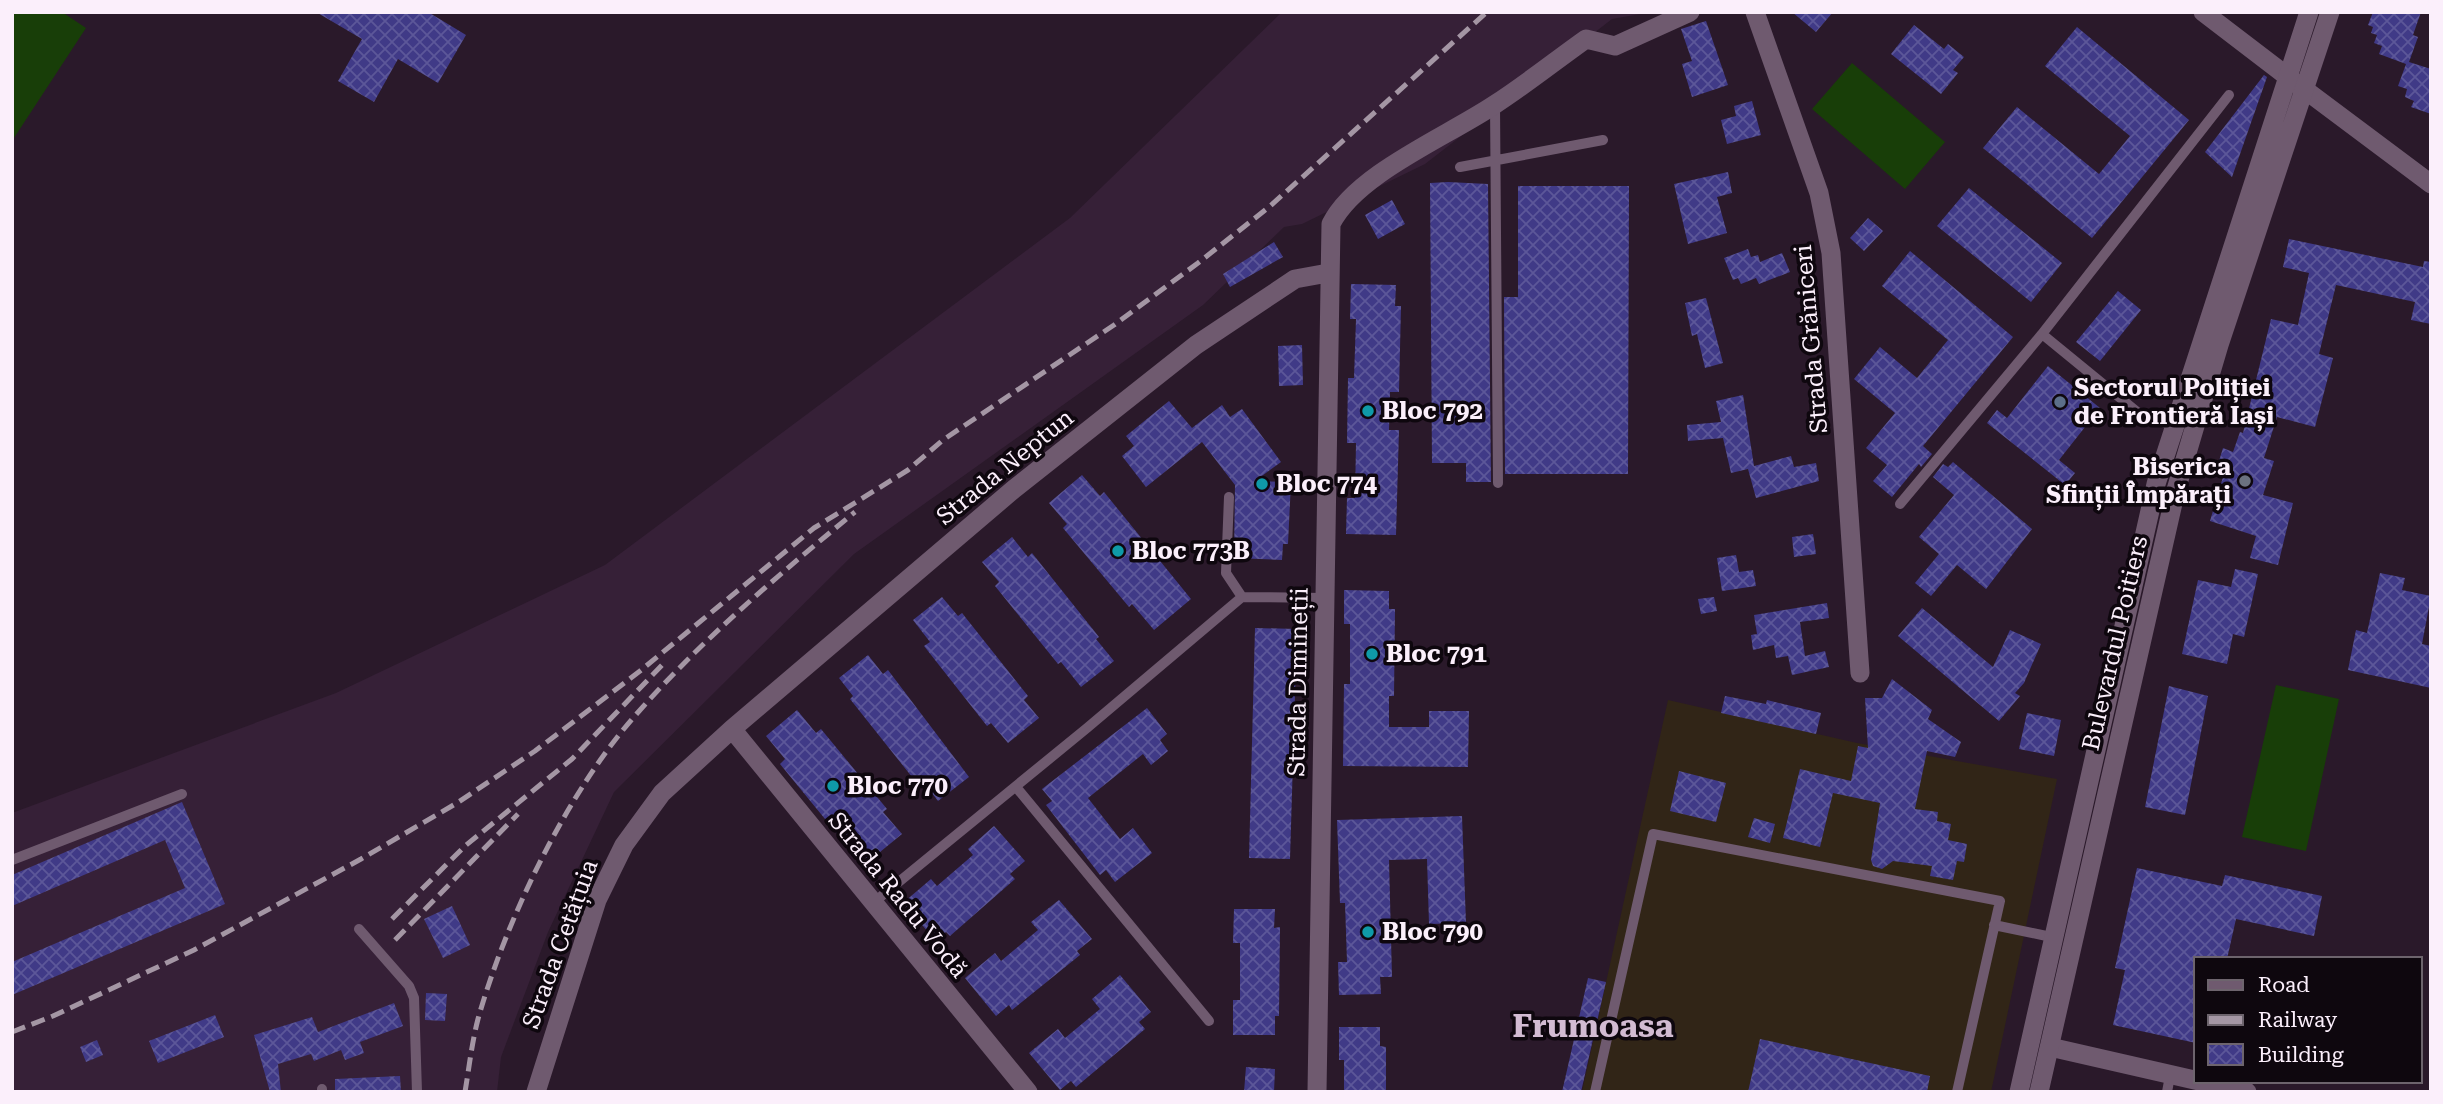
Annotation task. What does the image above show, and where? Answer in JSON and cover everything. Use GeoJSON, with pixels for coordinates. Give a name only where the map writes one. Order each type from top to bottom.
{"type":"FeatureCollection","features":[{"type":"Feature","properties":{"kind":"street"},"geometry":{"type":"LineString","coordinates":[[1328,273],[1331,225],[1338,211],[1359,187],[1495,104],[1586,39],[1615,46],[1690,12]]}},
{"type":"Feature","properties":{"kind":"street","name":"Strada Grăniceri"},"geometry":{"type":"LineString","coordinates":[[1755,12],[1819,193],[1831,253],[1860,673]]}},
{"type":"Feature","properties":{"kind":"street"},"geometry":{"type":"LineString","coordinates":[[2203,12],[2431,184]]}},
{"type":"Feature","properties":{"kind":"street","name":"Bulevardul Poitiers"},"geometry":{"type":"LineString","coordinates":[[2019,1092],[2156,484],[2309,12]]}},
{"type":"Feature","properties":{"kind":"street","name":"Bulevardul Poitiers"},"geometry":{"type":"LineString","coordinates":[[2039,1092],[2124,708],[2193,432],[2330,12]]}},
{"type":"Feature","properties":{"kind":"street","name":"Strada Dimineții"},"geometry":{"type":"LineString","coordinates":[[1317,1092],[1328,273]]}},
{"type":"Feature","properties":{"kind":"street","name":"Strada Neptun"},"geometry":{"type":"LineString","coordinates":[[732,729],[1014,489],[1196,345],[1295,279],[1328,273]]}},
{"type":"Feature","properties":{"kind":"street","name":"Strada Radu Vodă"},"geometry":{"type":"LineString","coordinates":[[732,729],[1028,1092]]}},
{"type":"Feature","properties":{"kind":"street","name":"Strada Cetățuia"},"geometry":{"type":"LineString","coordinates":[[536,1092],[597,900],[624,845],[662,793],[732,729]]}},
{"type":"Feature","properties":{"kind":"street"},"geometry":{"type":"LineString","coordinates":[[2050,1047],[2169,1084],[2247,1092]]}},
{"type":"Feature","properties":{"kind":"lane"},"geometry":{"type":"LineString","coordinates":[[1900,504],[2042,334],[2229,95]]}},
{"type":"Feature","properties":{"kind":"lane"},"geometry":{"type":"LineString","coordinates":[[1495,104],[1498,483]]}},
{"type":"Feature","properties":{"kind":"lane"},"geometry":{"type":"LineString","coordinates":[[1460,167],[1497,163],[1603,140]]}},
{"type":"Feature","properties":{"kind":"lane"},"geometry":{"type":"LineString","coordinates":[[2042,334],[2141,415],[2193,432]]}},
{"type":"Feature","properties":{"kind":"lane"},"geometry":{"type":"LineString","coordinates":[[1229,497],[1226,573],[1242,597]]}},
{"type":"Feature","properties":{"kind":"lane"},"geometry":{"type":"LineString","coordinates":[[873,903],[1242,597],[1325,598]]}},
{"type":"Feature","properties":{"kind":"lane"},"geometry":{"type":"LineString","coordinates":[[1016,787],[1209,1021]]}},
{"type":"Feature","properties":{"kind":"lane"},"geometry":{"type":"LineString","coordinates":[[12,860],[182,794]]}},
{"type":"Feature","properties":{"kind":"lane"},"geometry":{"type":"LineString","coordinates":[[1595,1092],[1653,834],[2000,901],[1956,1092]]}},
{"type":"Feature","properties":{"kind":"lane"},"geometry":{"type":"LineString","coordinates":[[1994,925],[2073,942]]}},
{"type":"Feature","properties":{"kind":"lane"},"geometry":{"type":"LineString","coordinates":[[359,929],[409,986],[414,999],[417,1092]]}},
{"type":"Feature","properties":{"kind":"shaded area"},"geometry":{"type":"Polygon","coordinates":[[[1282,12],[1652,12],[1612,19],[1425,164],[1302,224],[1284,227],[1203,305],[854,554],[614,792],[548,932],[501,1057],[497,1092],[12,1092],[12,813],[336,693],[605,565],[1070,218],[1282,12]]]}},
{"type":"Feature","properties":{"kind":"shaded area"},"geometry":{"type":"Polygon","coordinates":[[[1668,700],[1857,743],[2057,779],[1991,1092],[1582,1092],[1668,700]]]}},
{"type":"Feature","properties":{"kind":"green space"},"geometry":{"type":"Polygon","coordinates":[[[12,12],[62,12],[86,28],[12,141],[12,12]]]}},
{"type":"Feature","properties":{"kind":"green space"},"geometry":{"type":"Polygon","coordinates":[[[1852,63],[1945,142],[1905,189],[1812,109],[1852,63]]]}},
{"type":"Feature","properties":{"kind":"green space"},"geometry":{"type":"Polygon","coordinates":[[[2276,685],[2339,699],[2306,851],[2242,837],[2276,685]]]}},
{"type":"Feature","properties":{"kind":"building"},"geometry":{"type":"Polygon","coordinates":[[[316,12],[428,12],[466,35],[438,83],[398,59],[374,102],[338,81],[362,39],[316,12]]]}},
{"type":"Feature","properties":{"kind":"building"},"geometry":{"type":"Polygon","coordinates":[[[1792,12],[1833,12],[1816,32],[1792,12]]]}},
{"type":"Feature","properties":{"kind":"building"},"geometry":{"type":"Polygon","coordinates":[[[2373,12],[2421,12],[2413,35],[2418,37],[2409,62],[2431,69],[2431,114],[2411,107],[2414,101],[2405,97],[2407,89],[2398,86],[2406,64],[2379,54],[2382,46],[2374,43],[2377,35],[2371,33],[2373,27],[2368,25],[2373,12]]]}},
{"type":"Feature","properties":{"kind":"building"},"geometry":{"type":"Polygon","coordinates":[[[1706,21],[1728,85],[1692,97],[1682,64],[1692,61],[1681,29],[1706,21]]]}},
{"type":"Feature","properties":{"kind":"building"},"geometry":{"type":"Polygon","coordinates":[[[1914,25],[1944,49],[1948,44],[1964,57],[1953,70],[1958,73],[1941,94],[1891,54],[1914,25]]]}},
{"type":"Feature","properties":{"kind":"building"},"geometry":{"type":"Polygon","coordinates":[[[2077,27],[2189,120],[2092,238],[1983,148],[2017,107],[2099,174],[2130,136],[2045,66],[2077,27]]]}},
{"type":"Feature","properties":{"kind":"building"},"geometry":{"type":"Polygon","coordinates":[[[2264,75],[2267,77],[2232,177],[2205,152],[2264,75]]]}},
{"type":"Feature","properties":{"kind":"building"},"geometry":{"type":"Polygon","coordinates":[[[1752,101],[1761,135],[1727,144],[1721,120],[1736,116],[1734,106],[1752,101]]]}},
{"type":"Feature","properties":{"kind":"building"},"geometry":{"type":"Polygon","coordinates":[[[1728,172],[1732,193],[1717,197],[1727,233],[1688,244],[1674,184],[1728,172]]]}},
{"type":"Feature","properties":{"kind":"building"},"geometry":{"type":"Polygon","coordinates":[[[1430,183],[1488,184],[1491,482],[1466,482],[1466,463],[1432,463],[1430,183]]]}},
{"type":"Feature","properties":{"kind":"building"},"geometry":{"type":"Polygon","coordinates":[[[1518,186],[1629,186],[1628,474],[1505,474],[1504,297],[1518,297],[1518,186]]]}},
{"type":"Feature","properties":{"kind":"building"},"geometry":{"type":"Polygon","coordinates":[[[1969,188],[2062,263],[2031,302],[1937,226],[1969,188]]]}},
{"type":"Feature","properties":{"kind":"building"},"geometry":{"type":"Polygon","coordinates":[[[1392,200],[1405,224],[1378,239],[1365,215],[1392,200]]]}},
{"type":"Feature","properties":{"kind":"building"},"geometry":{"type":"Polygon","coordinates":[[[1868,218],[1883,231],[1864,251],[1850,238],[1868,218]]]}},
{"type":"Feature","properties":{"kind":"building"},"geometry":{"type":"Polygon","coordinates":[[[2289,239],[2423,267],[2424,261],[2431,262],[2431,324],[2411,320],[2415,302],[2336,285],[2319,354],[2333,358],[2315,427],[2277,417],[2264,458],[2274,461],[2263,495],[2293,503],[2278,565],[2250,558],[2256,536],[2210,521],[2223,477],[2215,474],[2223,448],[2233,452],[2240,432],[2243,433],[2271,319],[2298,325],[2309,273],[2283,267],[2289,239]]]}},
{"type":"Feature","properties":{"kind":"building"},"geometry":{"type":"Polygon","coordinates":[[[1274,242],[1283,257],[1230,287],[1223,274],[1274,242]]]}},
{"type":"Feature","properties":{"kind":"building"},"geometry":{"type":"Polygon","coordinates":[[[1748,249],[1751,257],[1758,255],[1760,262],[1782,253],[1790,272],[1759,284],[1756,278],[1741,284],[1738,278],[1733,280],[1724,258],[1748,249]]]}},
{"type":"Feature","properties":{"kind":"building"},"geometry":{"type":"Polygon","coordinates":[[[1910,251],[2013,337],[1923,446],[1932,454],[1921,467],[1919,464],[1892,497],[1873,481],[1887,465],[1866,448],[1895,413],[1854,379],[1880,347],[1917,378],[1948,340],[1882,286],[1910,251]]]}},
{"type":"Feature","properties":{"kind":"building","name":"Bloc 792"},"geometry":{"type":"Polygon","coordinates":[[[1351,284],[1396,285],[1395,306],[1401,306],[1399,392],[1390,392],[1389,430],[1399,430],[1396,535],[1346,534],[1347,498],[1355,498],[1356,443],[1347,443],[1348,378],[1354,378],[1356,319],[1350,319],[1351,284]]]}},
{"type":"Feature","properties":{"kind":"building"},"geometry":{"type":"Polygon","coordinates":[[[2118,291],[2141,310],[2100,361],[2076,342],[2118,291]]]}},
{"type":"Feature","properties":{"kind":"building"},"geometry":{"type":"Polygon","coordinates":[[[1706,298],[1723,363],[1705,368],[1697,334],[1692,336],[1685,303],[1706,298]]]}},
{"type":"Feature","properties":{"kind":"building"},"geometry":{"type":"Polygon","coordinates":[[[1302,345],[1303,385],[1279,386],[1278,346],[1302,345]]]}},
{"type":"Feature","properties":{"kind":"building"},"geometry":{"type":"Polygon","coordinates":[[[2048,366],[2100,408],[2059,460],[2075,473],[2065,485],[1987,423],[1997,410],[2007,418],[2048,366]]]}},
{"type":"Feature","properties":{"kind":"building"},"geometry":{"type":"Polygon","coordinates":[[[1743,395],[1754,466],[1791,456],[1794,467],[1816,463],[1819,481],[1756,498],[1748,469],[1731,473],[1723,438],[1688,441],[1687,425],[1721,422],[1716,401],[1743,395]]]}},
{"type":"Feature","properties":{"kind":"building","name":"Bloc 774"},"geometry":{"type":"Polygon","coordinates":[[[1169,401],[1192,428],[1222,405],[1230,417],[1242,409],[1281,462],[1255,481],[1291,482],[1288,544],[1283,544],[1282,560],[1234,558],[1235,485],[1202,442],[1146,487],[1122,456],[1134,446],[1126,436],[1169,401]]]}},
{"type":"Feature","properties":{"kind":"building"},"geometry":{"type":"Polygon","coordinates":[[[1953,462],[2032,529],[1986,589],[1957,565],[1931,596],[1915,583],[1939,554],[1919,537],[1954,495],[1933,477],[1943,464],[1948,467],[1953,462]]]}},
{"type":"Feature","properties":{"kind":"building","name":"Bloc 773B"},"geometry":{"type":"Polygon","coordinates":[[[1082,475],[1100,496],[1104,492],[1191,599],[1154,630],[1132,604],[1129,607],[1063,528],[1067,524],[1049,503],[1082,475]]]}},
{"type":"Feature","properties":{"kind":"building"},"geometry":{"type":"Polygon","coordinates":[[[1813,534],[1816,554],[1794,557],[1792,537],[1813,534]]]}},
{"type":"Feature","properties":{"kind":"building"},"geometry":{"type":"Polygon","coordinates":[[[1012,537],[1028,557],[1032,553],[1099,637],[1096,639],[1114,661],[1081,687],[1061,662],[1058,664],[995,586],[999,582],[982,562],[1012,537]]]}},
{"type":"Feature","properties":{"kind":"building"},"geometry":{"type":"Polygon","coordinates":[[[1736,555],[1739,572],[1753,570],[1756,586],[1722,591],[1717,558],[1736,555]]]}},
{"type":"Feature","properties":{"kind":"building"},"geometry":{"type":"Polygon","coordinates":[[[2235,569],[2258,574],[2244,637],[2233,634],[2227,664],[2182,654],[2198,580],[2231,587],[2235,569]]]}},
{"type":"Feature","properties":{"kind":"building"},"geometry":{"type":"Polygon","coordinates":[[[2380,573],[2405,578],[2402,590],[2431,596],[2422,644],[2431,646],[2431,688],[2348,670],[2356,630],[2367,633],[2380,573]]]}},
{"type":"Feature","properties":{"kind":"building","name":"Bloc 791"},"geometry":{"type":"Polygon","coordinates":[[[1344,590],[1389,591],[1389,609],[1395,609],[1394,696],[1389,696],[1389,727],[1429,727],[1429,711],[1469,711],[1468,767],[1343,766],[1344,684],[1350,684],[1350,624],[1344,624],[1344,590]]]}},
{"type":"Feature","properties":{"kind":"building"},"geometry":{"type":"Polygon","coordinates":[[[942,597],[958,616],[962,613],[1028,696],[1024,700],[1039,718],[1008,743],[991,723],[987,726],[924,646],[930,642],[913,620],[942,597]]]}},
{"type":"Feature","properties":{"kind":"building"},"geometry":{"type":"Polygon","coordinates":[[[1714,597],[1717,611],[1701,614],[1698,599],[1714,597]]]}},
{"type":"Feature","properties":{"kind":"building"},"geometry":{"type":"Polygon","coordinates":[[[1827,603],[1829,618],[1800,622],[1805,656],[1825,651],[1829,667],[1792,675],[1788,656],[1776,658],[1774,645],[1753,650],[1751,635],[1757,634],[1754,615],[1827,603]]]}},
{"type":"Feature","properties":{"kind":"building"},"geometry":{"type":"Polygon","coordinates":[[[1922,608],[1993,667],[2010,630],[2041,644],[2024,683],[2015,693],[2020,696],[1999,721],[1898,636],[1922,608]]]}},
{"type":"Feature","properties":{"kind":"building"},"geometry":{"type":"Polygon","coordinates":[[[1255,628],[1297,629],[1290,859],[1249,858],[1255,628]]]}},
{"type":"Feature","properties":{"kind":"building"},"geometry":{"type":"Polygon","coordinates":[[[868,655],[883,674],[888,670],[969,777],[938,801],[921,779],[916,782],[850,699],[853,696],[839,678],[868,655]]]}},
{"type":"Feature","properties":{"kind":"building"},"geometry":{"type":"Polygon","coordinates":[[[1892,679],[1932,710],[1928,719],[1961,742],[1955,757],[1927,751],[1915,809],[1938,812],[1937,821],[1951,824],[1948,840],[1967,844],[1964,862],[1957,861],[1953,880],[1930,876],[1932,866],[1893,861],[1882,869],[1873,866],[1871,860],[1880,803],[1833,793],[1820,847],[1783,838],[1800,769],[1851,781],[1858,746],[1868,748],[1865,698],[1882,698],[1892,679]]]}},
{"type":"Feature","properties":{"kind":"building"},"geometry":{"type":"Polygon","coordinates":[[[2169,686],[2208,696],[2185,815],[2145,807],[2169,686]]]}},
{"type":"Feature","properties":{"kind":"building"},"geometry":{"type":"Polygon","coordinates":[[[1725,696],[1766,704],[1767,700],[1821,713],[1816,734],[1721,713],[1725,696]]]}},
{"type":"Feature","properties":{"kind":"building"},"geometry":{"type":"Polygon","coordinates":[[[1147,708],[1167,734],[1160,740],[1168,751],[1151,765],[1143,754],[1088,798],[1120,839],[1133,828],[1152,853],[1115,882],[1106,870],[1100,875],[1046,805],[1052,801],[1042,789],[1147,708]]]}},
{"type":"Feature","properties":{"kind":"building","name":"Bloc 770"},"geometry":{"type":"Polygon","coordinates":[[[797,710],[816,733],[821,729],[887,809],[883,812],[902,834],[869,861],[849,836],[843,841],[780,764],[785,759],[766,736],[797,710]]]}},
{"type":"Feature","properties":{"kind":"building"},"geometry":{"type":"Polygon","coordinates":[[[2027,713],[2061,720],[2054,756],[2019,749],[2027,713]]]}},
{"type":"Feature","properties":{"kind":"building"},"geometry":{"type":"Polygon","coordinates":[[[1679,771],[1726,783],[1716,822],[1670,811],[1679,771]]]}},
{"type":"Feature","properties":{"kind":"building"},"geometry":{"type":"Polygon","coordinates":[[[182,802],[225,904],[12,995],[12,962],[185,888],[165,840],[12,906],[12,875],[182,802]]]}},
{"type":"Feature","properties":{"kind":"building","name":"Bloc 790"},"geometry":{"type":"Polygon","coordinates":[[[1462,816],[1466,923],[1429,924],[1427,859],[1389,860],[1392,977],[1380,977],[1381,994],[1339,995],[1338,962],[1347,962],[1345,903],[1340,903],[1337,820],[1462,816]]]}},
{"type":"Feature","properties":{"kind":"building"},"geometry":{"type":"Polygon","coordinates":[[[1754,818],[1775,824],[1770,843],[1748,837],[1754,818]]]}},
{"type":"Feature","properties":{"kind":"building"},"geometry":{"type":"Polygon","coordinates":[[[994,826],[1025,861],[1010,874],[1015,879],[950,936],[946,932],[936,941],[903,903],[931,879],[937,886],[973,855],[968,849],[994,826]]]}},
{"type":"Feature","properties":{"kind":"building"},"geometry":{"type":"Polygon","coordinates":[[[2137,868],[2222,886],[2225,875],[2322,896],[2314,936],[2236,919],[2227,957],[2194,957],[2194,1043],[2113,1025],[2125,970],[2115,968],[2137,868]]]}},
{"type":"Feature","properties":{"kind":"building"},"geometry":{"type":"Polygon","coordinates":[[[1059,900],[1092,939],[1077,951],[1080,955],[1012,1010],[1009,1005],[996,1016],[965,978],[995,953],[1001,961],[1038,930],[1031,922],[1059,900]]]}},
{"type":"Feature","properties":{"kind":"building"},"geometry":{"type":"Polygon","coordinates":[[[452,906],[470,945],[443,958],[424,919],[452,906]]]}},
{"type":"Feature","properties":{"kind":"building"},"geometry":{"type":"Polygon","coordinates":[[[1234,909],[1275,909],[1274,928],[1280,927],[1279,1016],[1275,1016],[1275,1035],[1233,1035],[1233,1000],[1240,1000],[1240,943],[1233,943],[1234,909]]]}},
{"type":"Feature","properties":{"kind":"building"},"geometry":{"type":"Polygon","coordinates":[[[1120,975],[1151,1012],[1139,1022],[1145,1029],[1076,1087],[1071,1081],[1060,1090],[1029,1053],[1058,1029],[1065,1038],[1100,1009],[1092,999],[1120,975]]]}},
{"type":"Feature","properties":{"kind":"building"},"geometry":{"type":"Polygon","coordinates":[[[1588,978],[1606,982],[1581,1092],[1562,1092],[1588,978]]]}},
{"type":"Feature","properties":{"kind":"building"},"geometry":{"type":"Polygon","coordinates":[[[426,993],[447,994],[445,1021],[425,1020],[426,993]]]}},
{"type":"Feature","properties":{"kind":"building"},"geometry":{"type":"Polygon","coordinates":[[[394,1003],[403,1026],[360,1042],[364,1053],[345,1060],[341,1050],[314,1061],[311,1054],[278,1064],[281,1092],[270,1092],[254,1035],[312,1017],[318,1032],[394,1003]]]}},
{"type":"Feature","properties":{"kind":"building"},"geometry":{"type":"Polygon","coordinates":[[[215,1015],[224,1037],[158,1063],[149,1041],[215,1015]]]}},
{"type":"Feature","properties":{"kind":"building"},"geometry":{"type":"Polygon","coordinates":[[[1339,1027],[1380,1027],[1380,1046],[1386,1047],[1386,1092],[1344,1092],[1344,1060],[1339,1060],[1339,1027]]]}},
{"type":"Feature","properties":{"kind":"building"},"geometry":{"type":"Polygon","coordinates":[[[1760,1039],[1930,1076],[1927,1092],[1748,1092],[1760,1039]]]}},
{"type":"Feature","properties":{"kind":"building"},"geometry":{"type":"Polygon","coordinates":[[[97,1040],[103,1055],[86,1062],[80,1047],[97,1040]]]}},
{"type":"Feature","properties":{"kind":"building"},"geometry":{"type":"Polygon","coordinates":[[[1246,1067],[1275,1069],[1274,1092],[1244,1092],[1246,1067]]]}},
{"type":"Feature","properties":{"kind":"building"},"geometry":{"type":"Polygon","coordinates":[[[400,1076],[401,1092],[335,1092],[335,1079],[400,1076]]]}},
{"type":"Feature","properties":{"kind":"railway"},"geometry":{"type":"LineString","coordinates":[[12,1032],[53,1016],[194,950],[457,803],[535,751],[640,671],[814,528],[908,470],[943,440],[1114,325],[1198,263],[1269,207],[1487,12]]}},
{"type":"Feature","properties":{"kind":"railway"},"geometry":{"type":"LineString","coordinates":[[465,1092],[478,1019],[505,941],[541,860],[584,784],[608,749],[658,690],[768,585],[855,512]]}},
{"type":"Feature","properties":{"kind":"railway"},"geometry":{"type":"LineString","coordinates":[[392,919],[465,846],[572,759],[664,663]]}},
{"type":"Feature","properties":{"kind":"railway"},"geometry":{"type":"LineString","coordinates":[[395,940],[518,814]]}},
{"type":"Feature","properties":{"kind":"place","name":"Sectorul Poliției de Frontieră Iași"},"geometry":{"type":"Point","coordinates":[2060,402]}},
{"type":"Feature","properties":{"kind":"place","name":"Bloc 792"},"geometry":{"type":"Point","coordinates":[1368,411]}},
{"type":"Feature","properties":{"kind":"place","name":"Biserica Sfinții Împărați"},"geometry":{"type":"Point","coordinates":[2245,481]}},
{"type":"Feature","properties":{"kind":"place","name":"Bloc 774"},"geometry":{"type":"Point","coordinates":[1262,484]}},
{"type":"Feature","properties":{"kind":"place","name":"Bloc 773B"},"geometry":{"type":"Point","coordinates":[1118,551]}},
{"type":"Feature","properties":{"kind":"place","name":"Bloc 791"},"geometry":{"type":"Point","coordinates":[1372,654]}},
{"type":"Feature","properties":{"kind":"place","name":"Bloc 770"},"geometry":{"type":"Point","coordinates":[833,786]}},
{"type":"Feature","properties":{"kind":"place","name":"Bloc 790"},"geometry":{"type":"Point","coordinates":[1368,932]}},
{"type":"Feature","properties":{"kind":"district","name":"Frumoasa"},"geometry":{"type":"Point","coordinates":[1593,1026]}}]}
